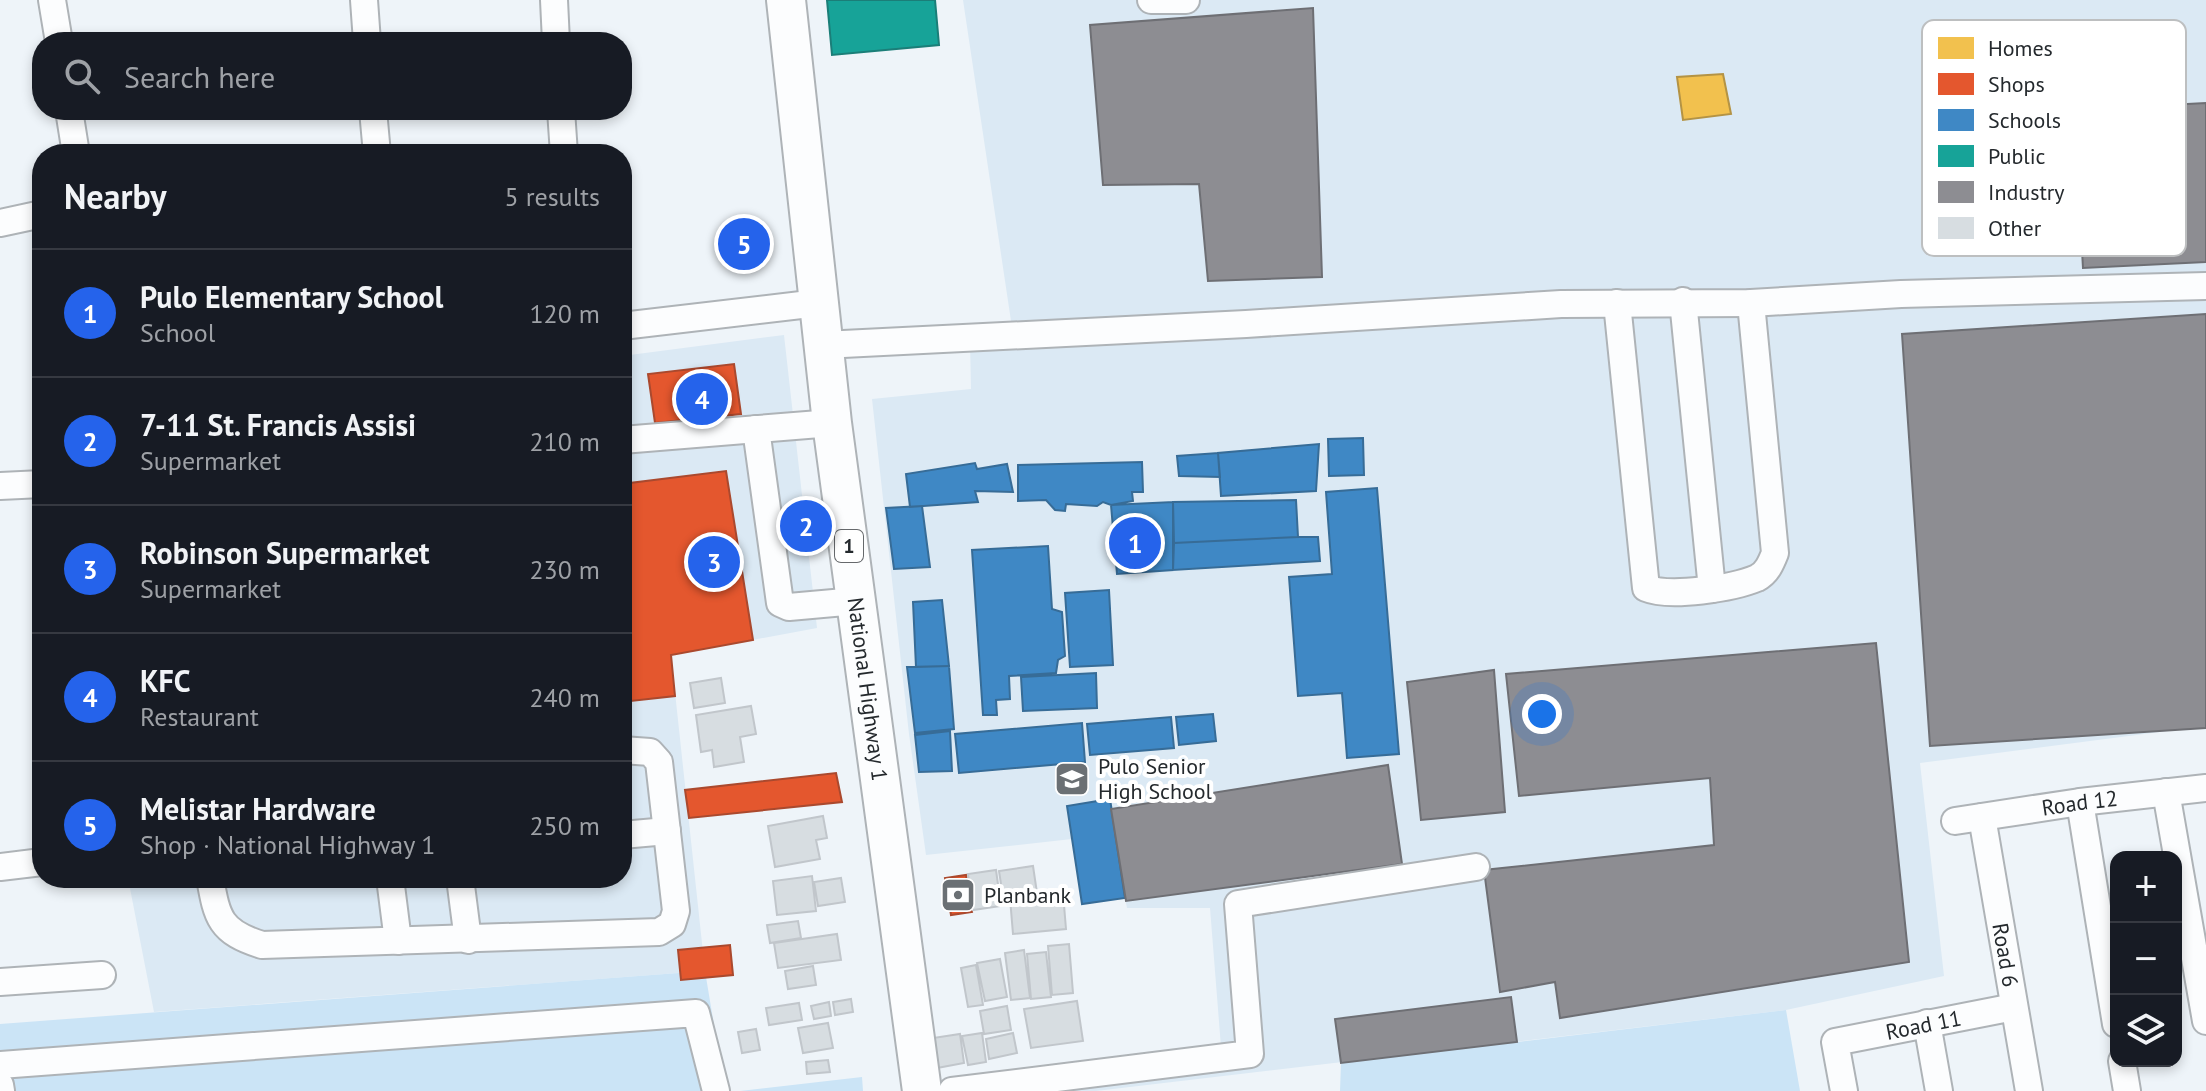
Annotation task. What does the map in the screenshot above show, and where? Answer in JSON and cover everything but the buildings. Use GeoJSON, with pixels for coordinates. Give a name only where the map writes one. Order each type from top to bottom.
{"type":"FeatureCollection","features":[{"type":"Feature","properties":{"kind":"highway","name":"National Highway 1"},"geometry":{"type":"LineString","coordinates":[[786,0],[832,423],[922,1091]]}},
{"type":"Feature","properties":{"kind":"street"},"geometry":{"type":"LineString","coordinates":[[52,0],[57,32]]}},
{"type":"Feature","properties":{"kind":"street"},"geometry":{"type":"LineString","coordinates":[[364,0],[366,32]]}},
{"type":"Feature","properties":{"kind":"street"},"geometry":{"type":"LineString","coordinates":[[554,0],[556,32]]}},
{"type":"Feature","properties":{"kind":"street"},"geometry":{"type":"LineString","coordinates":[[1151,0],[1186,0]]}},
{"type":"Feature","properties":{"kind":"street"},"geometry":{"type":"LineString","coordinates":[[71,120],[74,144]]}},
{"type":"Feature","properties":{"kind":"street"},"geometry":{"type":"LineString","coordinates":[[374,120],[376,144]]}},
{"type":"Feature","properties":{"kind":"street"},"geometry":{"type":"LineString","coordinates":[[562,120],[563,144]]}},
{"type":"Feature","properties":{"kind":"street"},"geometry":{"type":"LineString","coordinates":[[0,223],[32,216]]}},
{"type":"Feature","properties":{"kind":"street"},"geometry":{"type":"LineString","coordinates":[[823,345],[1246,324],[1561,304],[1751,303],[1916,294],[2206,286]]}},
{"type":"Feature","properties":{"kind":"street"},"geometry":{"type":"LineString","coordinates":[[1683,301],[1712,589]]}},
{"type":"Feature","properties":{"kind":"street"},"geometry":{"type":"LineString","coordinates":[[632,325],[818,303]]}},
{"type":"Feature","properties":{"kind":"street"},"geometry":{"type":"LineString","coordinates":[[1617,303],[1646,588],[1657,592],[1712,589],[1758,577],[1769,568],[1775,553],[1751,303]]}},
{"type":"Feature","properties":{"kind":"street"},"geometry":{"type":"LineString","coordinates":[[632,439],[832,423]]}},
{"type":"Feature","properties":{"kind":"street"},"geometry":{"type":"LineString","coordinates":[[756,429],[780,603],[789,607],[856,601]]}},
{"type":"Feature","properties":{"kind":"street"},"geometry":{"type":"LineString","coordinates":[[0,486],[32,484]]}},
{"type":"Feature","properties":{"kind":"street"},"geometry":{"type":"LineString","coordinates":[[212,888],[216,911],[228,931],[262,945],[659,932],[672,924],[676,911],[659,762],[650,752],[632,751]]}},
{"type":"Feature","properties":{"kind":"street","name":"Road 12"},"geometry":{"type":"LineString","coordinates":[[1955,821],[2080,802],[2206,788]]}},
{"type":"Feature","properties":{"kind":"street"},"geometry":{"type":"LineString","coordinates":[[2166,792],[2206,1021]]}},
{"type":"Feature","properties":{"kind":"street"},"geometry":{"type":"LineString","coordinates":[[2080,802],[2111,995]]}},
{"type":"Feature","properties":{"kind":"street","name":"Road 6"},"geometry":{"type":"LineString","coordinates":[[1982,817],[2029,1091]]}},
{"type":"Feature","properties":{"kind":"street"},"geometry":{"type":"LineString","coordinates":[[632,834],[667,831]]}},
{"type":"Feature","properties":{"kind":"street"},"geometry":{"type":"LineString","coordinates":[[0,867],[32,863]]}},
{"type":"Feature","properties":{"kind":"street"},"geometry":{"type":"LineString","coordinates":[[952,1091],[1250,1054],[1238,904],[1476,867]]}},
{"type":"Feature","properties":{"kind":"street"},"geometry":{"type":"LineString","coordinates":[[391,888],[398,941]]}},
{"type":"Feature","properties":{"kind":"street"},"geometry":{"type":"LineString","coordinates":[[461,888],[468,940]]}},
{"type":"Feature","properties":{"kind":"street"},"geometry":{"type":"LineString","coordinates":[[0,982],[102,975]]}},
{"type":"Feature","properties":{"kind":"street","name":"Road 11"},"geometry":{"type":"LineString","coordinates":[[1844,1091],[1835,1042],[2014,1007]]}},
{"type":"Feature","properties":{"kind":"street"},"geometry":{"type":"LineString","coordinates":[[0,1065],[696,1013],[716,1091]]}},
{"type":"Feature","properties":{"kind":"street"},"geometry":{"type":"LineString","coordinates":[[1927,1023],[1939,1091]]}},
{"type":"Feature","properties":{"kind":"street"},"geometry":{"type":"LineString","coordinates":[[2123,1067],[2127,1091]]}},
{"type":"Feature","properties":{"kind":"street"},"geometry":{"type":"LineString","coordinates":[[0,1085],[1,1091]]}},
{"type":"Feature","properties":{"kind":"shaded area"},"geometry":{"type":"Polygon","coordinates":[[[963,0],[2206,0],[2206,726],[1920,763],[1944,976],[1786,1010],[1096,1091],[952,1091],[1221,1047],[1210,908],[1127,908],[1125,898],[1082,904],[1072,839],[926,855],[909,734],[872,399],[971,389],[970,341],[1014,341],[963,0]]]}},
{"type":"Feature","properties":{"kind":"shaded area"},"geometry":{"type":"Polygon","coordinates":[[[784,335],[817,628],[671,655],[705,971],[154,1012],[130,888],[632,888],[632,355],[784,335]]]}},
{"type":"Feature","properties":{"kind":"shaded area"},"geometry":{"type":"Polygon","coordinates":[[[705,971],[725,1091],[0,1091],[0,1024],[705,971]]]}},
{"type":"Feature","properties":{"kind":"shaded area"},"geometry":{"type":"Polygon","coordinates":[[[1786,1010],[1800,1091],[1340,1091],[1341,1063],[1786,1010]]]}},
{"type":"Feature","properties":{"kind":"shaded area"},"geometry":{"type":"Polygon","coordinates":[[[862,1077],[863,1091],[740,1091],[862,1077]]]}},
{"type":"Feature","properties":{"kind":"place","name":"Melistar Hardware"},"geometry":{"type":"Point","coordinates":[744,244]}},
{"type":"Feature","properties":{"kind":"place","name":"KFC"},"geometry":{"type":"Point","coordinates":[702,399]}},
{"type":"Feature","properties":{"kind":"place","name":"7-11 St. Francis Assisi"},"geometry":{"type":"Point","coordinates":[806,526]}},
{"type":"Feature","properties":{"kind":"place","name":"Pulo Elementary School"},"geometry":{"type":"Point","coordinates":[1135,543]}},
{"type":"Feature","properties":{"kind":"place","name":"Robinson Supermarket"},"geometry":{"type":"Point","coordinates":[714,562]}},
{"type":"Feature","properties":{"kind":"place","name":"Pulo Senior High School"},"geometry":{"type":"Point","coordinates":[1072,779]}},
{"type":"Feature","properties":{"kind":"place","name":"Planbank"},"geometry":{"type":"Point","coordinates":[958,895]}}]}
